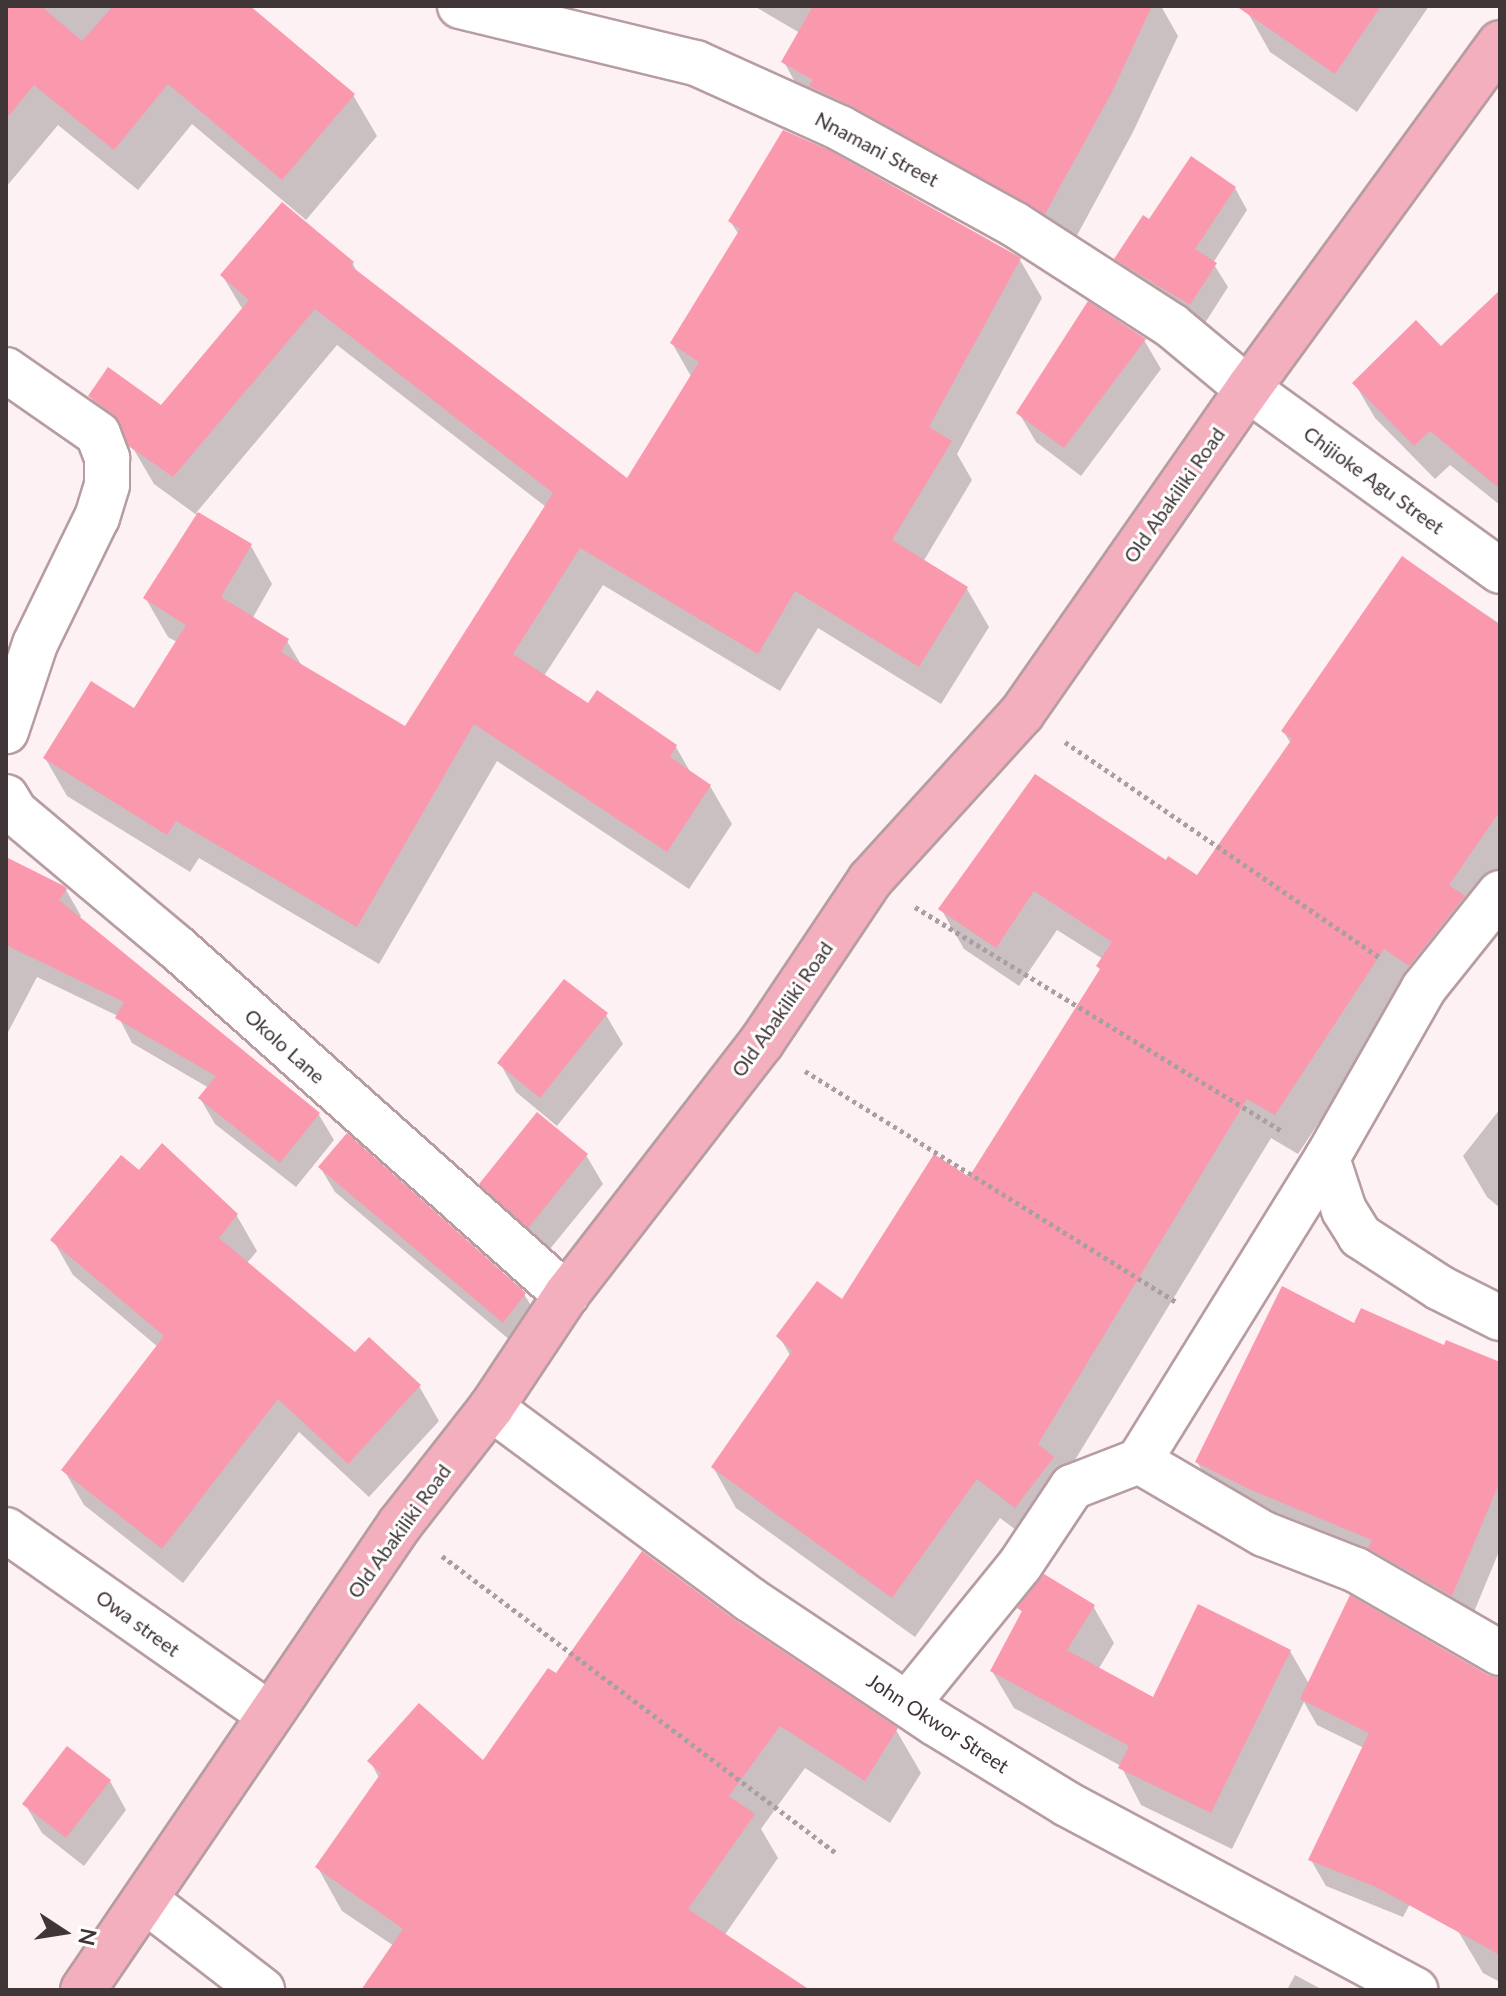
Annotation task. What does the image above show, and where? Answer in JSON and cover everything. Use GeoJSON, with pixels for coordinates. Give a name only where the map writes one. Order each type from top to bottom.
{"type":"FeatureCollection","features":[{"type":"Feature","properties":{"kind":"main road","name":"Old Abakiliki Road"},"geometry":{"type":"LineString","coordinates":[[83,1990],[400,1524],[491,1408],[566,1295],[761,1043],[870,880],[1022,713],[1248,389],[1500,43]]}},
{"type":"Feature","properties":{"kind":"street","name":"Nnamani Street"},"geometry":{"type":"LineString","coordinates":[[460,6],[521,13],[696,63],[840,128],[1014,224],[1090,272],[1172,326],[1248,389]]}},
{"type":"Feature","properties":{"kind":"street"},"geometry":{"type":"LineString","coordinates":[[6,370],[98,434],[107,458],[107,485],[97,517],[35,644],[6,731]]}},
{"type":"Feature","properties":{"kind":"street","name":"Chijioke Agu Street"},"geometry":{"type":"LineString","coordinates":[[1248,389],[1500,571]]}},
{"type":"Feature","properties":{"kind":"street","name":"Okolo Lane"},"geometry":{"type":"LineString","coordinates":[[6,797],[15,812],[176,947],[566,1295]]}},
{"type":"Feature","properties":{"kind":"street"},"geometry":{"type":"LineString","coordinates":[[907,1704],[1020,1565],[1072,1487],[1139,1461],[1218,1329],[1327,1158],[1424,988],[1500,893]]}},
{"type":"Feature","properties":{"kind":"street"},"geometry":{"type":"LineString","coordinates":[[1327,1158],[1344,1210],[1360,1236],[1440,1288],[1500,1318]]}},
{"type":"Feature","properties":{"kind":"street","name":"John Okwor Street"},"geometry":{"type":"LineString","coordinates":[[491,1408],[749,1599],[907,1704],[1067,1804],[1416,1990]]}},
{"type":"Feature","properties":{"kind":"street"},"geometry":{"type":"LineString","coordinates":[[1139,1461],[1264,1534],[1356,1570],[1500,1653]]}},
{"type":"Feature","properties":{"kind":"street","name":"Owa street"},"geometry":{"type":"LineString","coordinates":[[6,1530],[270,1715]]}},
{"type":"Feature","properties":{"kind":"street"},"geometry":{"type":"LineString","coordinates":[[145,1900],[262,1990]]}},
{"type":"Feature","properties":{"kind":"path"},"geometry":{"type":"LineString","coordinates":[[1022,713],[1424,988]]}},
{"type":"Feature","properties":{"kind":"path"},"geometry":{"type":"LineString","coordinates":[[870,880],[1327,1158]]}},
{"type":"Feature","properties":{"kind":"path"},"geometry":{"type":"LineString","coordinates":[[761,1043],[1218,1329]]}},
{"type":"Feature","properties":{"kind":"path"},"geometry":{"type":"LineString","coordinates":[[400,1524],[836,1853]]}},
{"type":"Feature","properties":{"kind":"building"},"geometry":{"type":"Polygon","coordinates":[[[6,6],[41,6],[82,41],[113,6],[250,6],[355,94],[282,180],[168,84],[114,150],[34,85],[6,119],[6,6]]]}},
{"type":"Feature","properties":{"kind":"building"},"geometry":{"type":"Polygon","coordinates":[[[813,6],[1152,6],[1112,92],[1045,214],[852,106],[809,86],[813,80],[781,62],[813,6]]]}},
{"type":"Feature","properties":{"kind":"building"},"geometry":{"type":"Polygon","coordinates":[[[1236,6],[1381,6],[1335,74],[1236,6]]]}},
{"type":"Feature","properties":{"kind":"building"},"geometry":{"type":"Polygon","coordinates":[[[783,130],[829,150],[1021,258],[929,427],[952,441],[892,540],[968,587],[919,667],[795,591],[758,654],[580,548],[513,654],[588,703],[597,690],[677,745],[670,757],[711,785],[667,852],[474,724],[357,927],[176,821],[167,835],[43,758],[91,681],[134,708],[186,625],[143,598],[198,512],[252,544],[221,597],[289,639],[281,652],[405,726],[553,493],[315,309],[173,477],[129,446],[113,414],[88,396],[108,367],[161,405],[249,300],[220,275],[282,202],[354,262],[351,266],[627,478],[699,362],[670,343],[740,229],[728,221],[783,130]]]}},
{"type":"Feature","properties":{"kind":"building"},"geometry":{"type":"Polygon","coordinates":[[[1191,156],[1236,187],[1195,249],[1217,263],[1190,305],[1114,259],[1143,215],[1149,219],[1191,156]]]}},
{"type":"Feature","properties":{"kind":"building"},"geometry":{"type":"Polygon","coordinates":[[[1500,290],[1500,489],[1430,431],[1414,446],[1352,383],[1416,320],[1441,346],[1500,290]]]}},
{"type":"Feature","properties":{"kind":"building"},"geometry":{"type":"Polygon","coordinates":[[[1088,301],[1146,339],[1064,448],[1016,413],[1088,301]]]}},
{"type":"Feature","properties":{"kind":"building"},"geometry":{"type":"Polygon","coordinates":[[[1402,556],[1500,625],[1500,811],[1449,885],[1465,896],[1409,966],[1384,949],[1275,1115],[1247,1099],[1038,1444],[1054,1457],[1015,1508],[977,1479],[892,1598],[711,1467],[792,1351],[776,1336],[817,1281],[842,1299],[934,1154],[969,1177],[1100,969],[1096,966],[1112,942],[1034,891],[996,948],[938,909],[1035,774],[1166,860],[1168,856],[1197,875],[1292,739],[1281,731],[1402,556]]]}},
{"type":"Feature","properties":{"kind":"building"},"geometry":{"type":"Polygon","coordinates":[[[6,857],[64,886],[67,889],[59,900],[320,1113],[280,1163],[198,1098],[216,1076],[115,1018],[124,1002],[6,945],[6,857]]]}},
{"type":"Feature","properties":{"kind":"building"},"geometry":{"type":"Polygon","coordinates":[[[564,979],[608,1013],[540,1098],[497,1063],[564,979]]]}},
{"type":"Feature","properties":{"kind":"building"},"geometry":{"type":"Polygon","coordinates":[[[537,1112],[588,1154],[528,1228],[479,1184],[537,1112]]]}},
{"type":"Feature","properties":{"kind":"building"},"geometry":{"type":"Polygon","coordinates":[[[347,1133],[526,1293],[503,1323],[318,1167],[347,1133]]]}},
{"type":"Feature","properties":{"kind":"building"},"geometry":{"type":"Polygon","coordinates":[[[162,1143],[238,1214],[219,1238],[355,1352],[369,1337],[421,1385],[348,1464],[278,1399],[162,1549],[61,1470],[164,1336],[50,1240],[121,1155],[139,1170],[162,1143]]]}},
{"type":"Feature","properties":{"kind":"building"},"geometry":{"type":"Polygon","coordinates":[[[1282,1286],[1354,1323],[1361,1308],[1444,1345],[1446,1340],[1500,1362],[1500,1481],[1452,1596],[1368,1548],[1372,1540],[1251,1490],[1195,1462],[1282,1286]]]}},
{"type":"Feature","properties":{"kind":"building"},"geometry":{"type":"Polygon","coordinates":[[[642,1551],[734,1619],[898,1728],[865,1781],[780,1726],[729,1796],[755,1814],[688,1909],[810,1990],[361,1990],[403,1929],[315,1867],[381,1773],[367,1761],[419,1703],[483,1760],[548,1668],[556,1673],[642,1551]]]}},
{"type":"Feature","properties":{"kind":"building"},"geometry":{"type":"Polygon","coordinates":[[[1044,1574],[1095,1605],[1067,1650],[1153,1697],[1198,1604],[1291,1650],[1211,1813],[1118,1768],[1129,1746],[990,1671],[1022,1611],[1017,1608],[1044,1574]]]}},
{"type":"Feature","properties":{"kind":"building"},"geometry":{"type":"Polygon","coordinates":[[[1350,1595],[1488,1675],[1500,1678],[1500,1955],[1376,1887],[1308,1860],[1369,1733],[1300,1699],[1350,1595]]]}},
{"type":"Feature","properties":{"kind":"building"},"geometry":{"type":"Polygon","coordinates":[[[67,1746],[111,1780],[66,1838],[22,1804],[67,1746]]]}}]}
